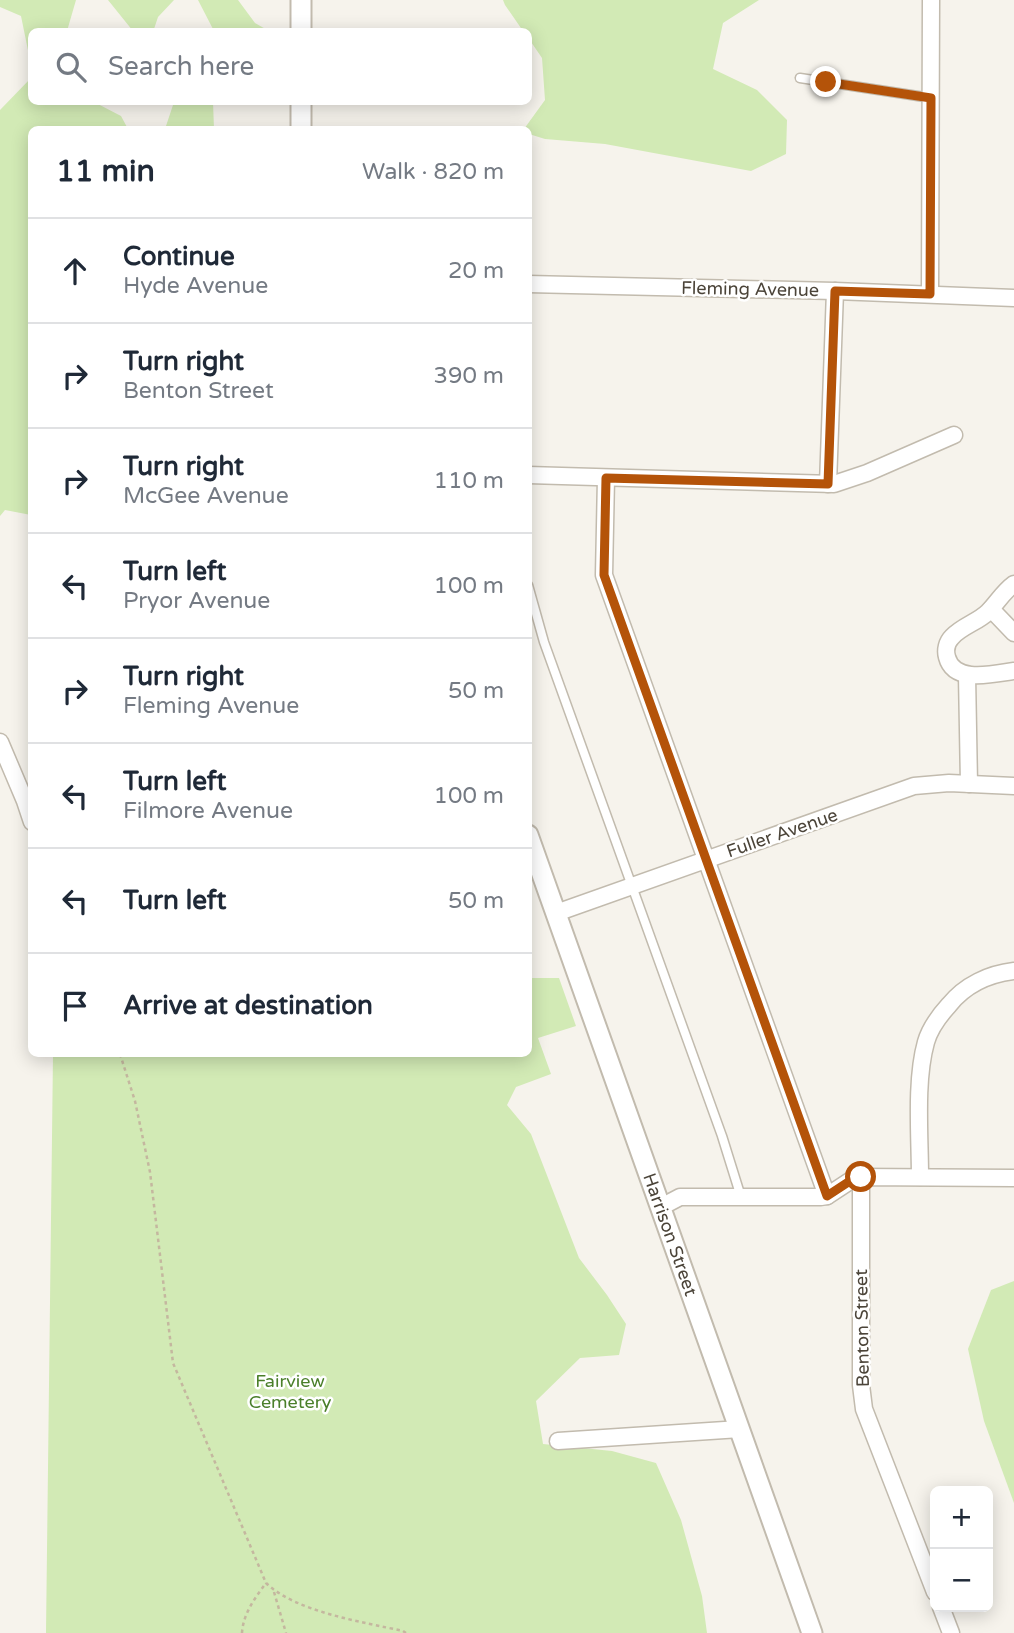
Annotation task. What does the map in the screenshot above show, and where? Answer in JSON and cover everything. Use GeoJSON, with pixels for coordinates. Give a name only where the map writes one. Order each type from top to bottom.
{"type":"FeatureCollection","features":[{"type":"Feature","properties":{"kind":"street"},"geometry":{"type":"LineString","coordinates":[[301,0],[301,28]]}},
{"type":"Feature","properties":{"kind":"street"},"geometry":{"type":"LineString","coordinates":[[930,294],[931,0]]}},
{"type":"Feature","properties":{"kind":"street"},"geometry":{"type":"LineString","coordinates":[[301,105],[301,126]]}},
{"type":"Feature","properties":{"kind":"street","name":"Fleming Avenue"},"geometry":{"type":"LineString","coordinates":[[532,285],[835,291],[1014,298]]}},
{"type":"Feature","properties":{"kind":"street"},"geometry":{"type":"LineString","coordinates":[[828,484],[835,291]]}},
{"type":"Feature","properties":{"kind":"street"},"geometry":{"type":"LineString","coordinates":[[532,475],[834,484],[954,435]]}},
{"type":"Feature","properties":{"kind":"street"},"geometry":{"type":"LineString","coordinates":[[606,478],[604,575],[827,1196]]}},
{"type":"Feature","properties":{"kind":"street"},"geometry":{"type":"LineString","coordinates":[[1014,584],[986,614],[952,637],[946,653],[952,667],[967,675],[1014,671]]}},
{"type":"Feature","properties":{"kind":"street"},"geometry":{"type":"LineString","coordinates":[[991,609],[1014,633]]}},
{"type":"Feature","properties":{"kind":"street"},"geometry":{"type":"LineString","coordinates":[[967,675],[969,784]]}},
{"type":"Feature","properties":{"kind":"street"},"geometry":{"type":"LineString","coordinates":[[0,742],[28,810]]}},
{"type":"Feature","properties":{"kind":"street","name":"Fuller Avenue"},"geometry":{"type":"LineString","coordinates":[[556,913],[914,786],[1014,786]]}},
{"type":"Feature","properties":{"kind":"street","name":"Harrison Street"},"geometry":{"type":"LineString","coordinates":[[532,846],[812,1633]]}},
{"type":"Feature","properties":{"kind":"street"},"geometry":{"type":"LineString","coordinates":[[920,1177],[920,1073],[926,1040],[936,1021],[955,997],[974,983],[1014,971]]}},
{"type":"Feature","properties":{"kind":"street"},"geometry":{"type":"LineString","coordinates":[[661,1207],[680,1197],[827,1196],[856,1177],[1014,1178]]}},
{"type":"Feature","properties":{"kind":"street","name":"Benton Street"},"geometry":{"type":"LineString","coordinates":[[861,1177],[864,1409],[930,1579]]}},
{"type":"Feature","properties":{"kind":"street"},"geometry":{"type":"LineString","coordinates":[[558,1441],[740,1429]]}},
{"type":"Feature","properties":{"kind":"street"},"geometry":{"type":"LineString","coordinates":[[943,1612],[951,1633]]}},
{"type":"Feature","properties":{"kind":"lane"},"geometry":{"type":"LineString","coordinates":[[800,78],[931,98]]}},
{"type":"Feature","properties":{"kind":"lane"},"geometry":{"type":"LineString","coordinates":[[532,599],[544,642],[722,1136],[741,1197]]}},
{"type":"Feature","properties":{"kind":"path"},"geometry":{"type":"LineString","coordinates":[[121,1057],[135,1101],[150,1172],[173,1363],[266,1583],[274,1591],[332,1615],[406,1633]]}},
{"type":"Feature","properties":{"kind":"path"},"geometry":{"type":"LineString","coordinates":[[242,1633],[250,1604],[266,1583]]}},
{"type":"Feature","properties":{"kind":"path"},"geometry":{"type":"LineString","coordinates":[[274,1591],[286,1633]]}},
{"type":"Feature","properties":{"kind":"green space"},"geometry":{"type":"Polygon","coordinates":[[[0,0],[76,0],[68,28],[28,28],[28,50],[21,16],[0,7],[0,0]]]}},
{"type":"Feature","properties":{"kind":"green space"},"geometry":{"type":"Polygon","coordinates":[[[108,0],[174,0],[158,17],[154,28],[131,28],[108,0]]]}},
{"type":"Feature","properties":{"kind":"green space"},"geometry":{"type":"Polygon","coordinates":[[[198,0],[238,0],[255,23],[264,28],[212,28],[198,0]]]}},
{"type":"Feature","properties":{"kind":"green space"},"geometry":{"type":"Polygon","coordinates":[[[503,0],[759,0],[723,23],[713,69],[757,90],[787,120],[786,154],[751,171],[605,144],[545,139],[532,135],[532,126],[526,126],[545,100],[542,58],[532,43],[532,28],[521,28],[503,0]]]}},
{"type":"Feature","properties":{"kind":"green space"},"geometry":{"type":"Polygon","coordinates":[[[28,81],[28,105],[100,105],[121,116],[126,126],[28,126],[28,514],[5,510],[0,516],[0,110],[28,81]]]}},
{"type":"Feature","properties":{"kind":"green space"},"geometry":{"type":"Polygon","coordinates":[[[173,105],[213,105],[214,126],[166,126],[173,105]]]}},
{"type":"Feature","properties":{"kind":"green space","name":"Fairview Cemetery"},"geometry":{"type":"Polygon","coordinates":[[[532,978],[559,978],[576,1026],[538,1038],[551,1074],[516,1087],[507,1105],[531,1134],[579,1258],[626,1324],[619,1355],[580,1358],[536,1401],[543,1444],[612,1451],[656,1463],[681,1520],[702,1596],[707,1633],[46,1633],[53,1057],[532,1057],[532,978]]]}},
{"type":"Feature","properties":{"kind":"green space"},"geometry":{"type":"Polygon","coordinates":[[[1014,1281],[1014,1503],[984,1421],[968,1349],[991,1290],[1014,1281]]]}},
{"type":"Feature","properties":{"kind":"route"},"geometry":{"type":"LineString","coordinates":[[826,82],[931,98],[930,294],[835,291],[828,484],[606,478],[604,575],[827,1196],[856,1177],[861,1177]]}}]}
